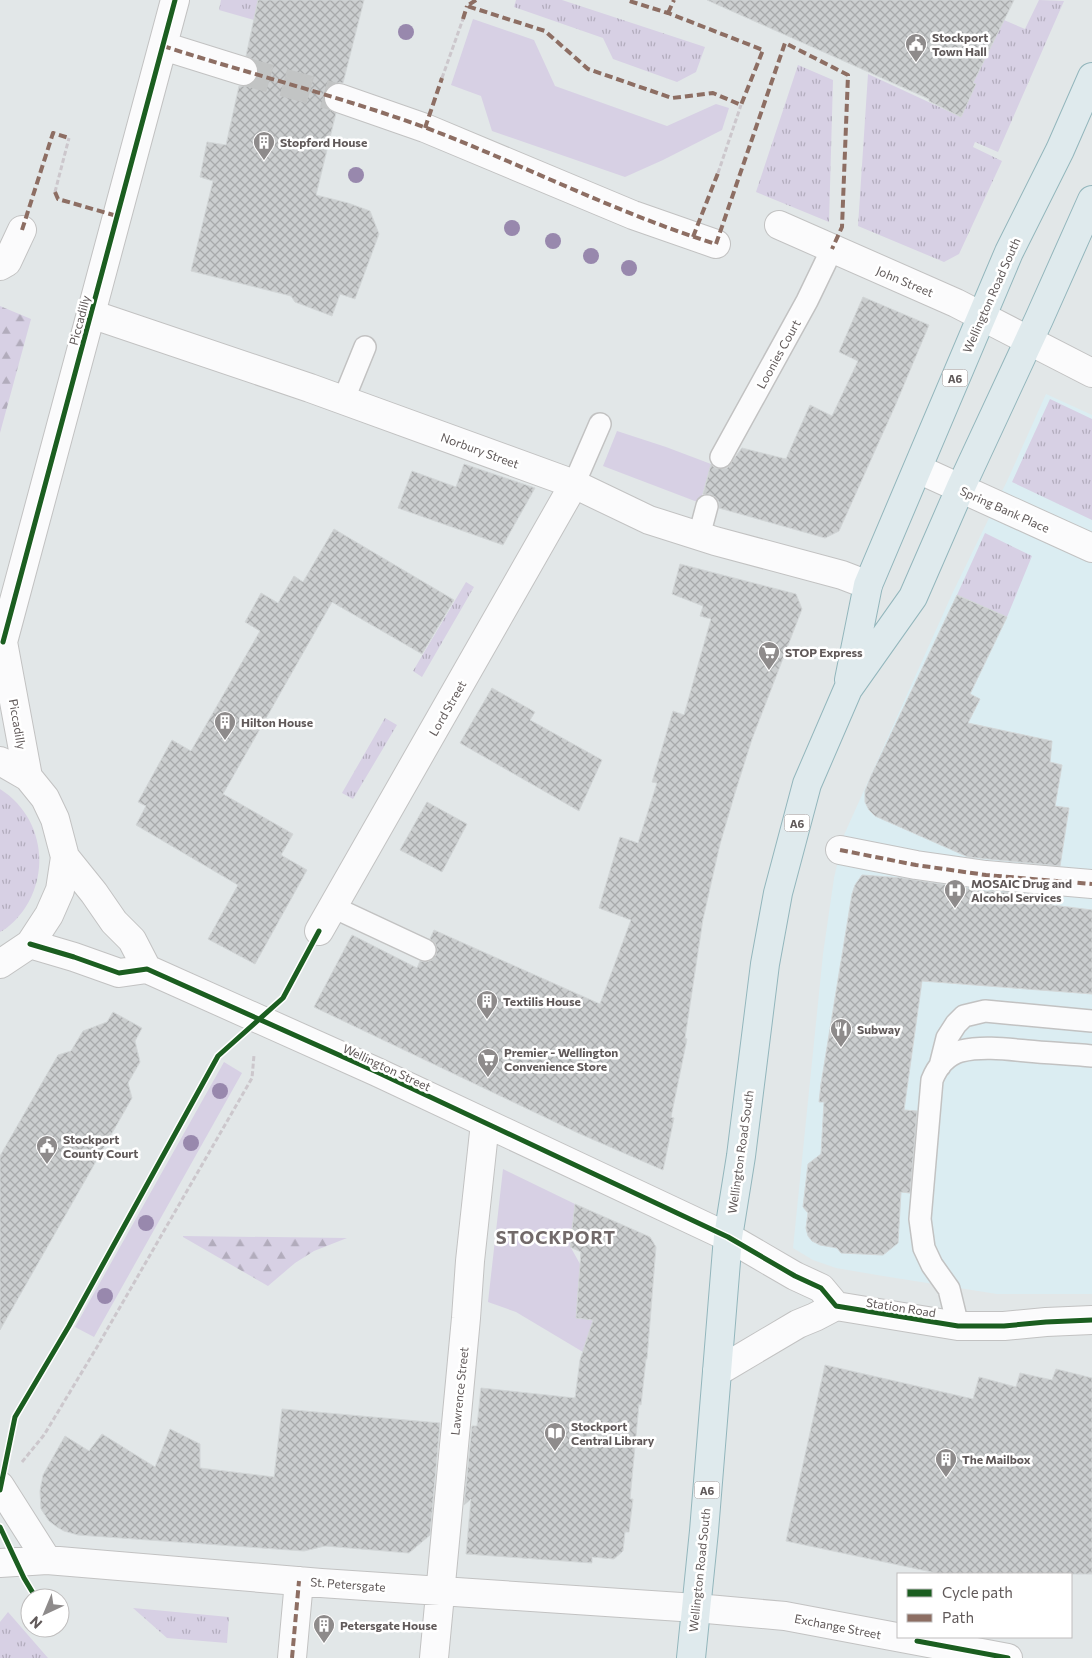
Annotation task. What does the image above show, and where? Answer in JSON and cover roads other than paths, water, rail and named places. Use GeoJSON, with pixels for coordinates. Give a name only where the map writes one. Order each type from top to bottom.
{"type":"FeatureCollection","features":[{"type":"Feature","properties":{"kind":"highway","name":"Wellington Road South"},"geometry":{"type":"LineString","coordinates":[[848,689],[868,585],[1008,252],[1060,150],[1092,77]]}},
{"type":"Feature","properties":{"kind":"highway","name":"Wellington Road South"},"geometry":{"type":"LineString","coordinates":[[691,1658],[728,1237],[741,1156],[765,964],[778,893],[807,784],[848,689],[913,597],[960,489],[1092,200]]}},
{"type":"Feature","properties":{"kind":"street","name":"Piccadilly"},"geometry":{"type":"LineString","coordinates":[[28,777],[1,643],[175,0]]}},
{"type":"Feature","properties":{"kind":"street"},"geometry":{"type":"LineString","coordinates":[[163,46],[243,71]]}},
{"type":"Feature","properties":{"kind":"street"},"geometry":{"type":"LineString","coordinates":[[339,98],[425,128],[633,215],[716,244]]}},
{"type":"Feature","properties":{"kind":"street","name":"John Street"},"geometry":{"type":"LineString","coordinates":[[779,226],[946,298],[1092,373]]}},
{"type":"Feature","properties":{"kind":"street"},"geometry":{"type":"LineString","coordinates":[[0,266],[7,262],[22,230]]}},
{"type":"Feature","properties":{"kind":"street","name":"Norbury Street"},"geometry":{"type":"LineString","coordinates":[[91,314],[343,400],[574,484],[649,520],[699,536],[842,575],[868,585]]}},
{"type":"Feature","properties":{"kind":"street","name":"Spring Bank Place"},"geometry":{"type":"LineString","coordinates":[[918,469],[1092,548]]}},
{"type":"Feature","properties":{"kind":"street","name":"Lord Street"},"geometry":{"type":"LineString","coordinates":[[319,931],[574,484]]}},
{"type":"Feature","properties":{"kind":"street"},"geometry":{"type":"LineString","coordinates":[[0,761],[9,764],[28,777],[45,798],[55,819],[65,857],[60,890],[49,916],[30,944],[0,964]]}},
{"type":"Feature","properties":{"kind":"street"},"geometry":{"type":"LineString","coordinates":[[840,850],[916,865],[986,875],[1092,884]]}},
{"type":"Feature","properties":{"kind":"street"},"geometry":{"type":"LineString","coordinates":[[30,944],[74,956],[119,973],[147,970],[132,940],[114,922],[65,857]]}},
{"type":"Feature","properties":{"kind":"street","name":"Wellington Street"},"geometry":{"type":"LineString","coordinates":[[147,970],[378,1072],[728,1237]]}},
{"type":"Feature","properties":{"kind":"street","name":"Lawrence Street"},"geometry":{"type":"LineString","coordinates":[[434,1658],[466,1328],[470,1261],[485,1123]]}},
{"type":"Feature","properties":{"kind":"street"},"geometry":{"type":"LineString","coordinates":[[717,1372],[798,1324],[836,1306],[821,1288],[728,1237]]}},
{"type":"Feature","properties":{"kind":"street","name":"Station Road"},"geometry":{"type":"LineString","coordinates":[[836,1306],[958,1326],[1004,1326],[1092,1320]]}},
{"type":"Feature","properties":{"kind":"street"},"geometry":{"type":"LineString","coordinates":[[1,1487],[47,1560]]}},
{"type":"Feature","properties":{"kind":"street","name":"St. Petersgate"},"geometry":{"type":"LineString","coordinates":[[0,1563],[47,1560],[299,1581],[696,1608]]}},
{"type":"Feature","properties":{"kind":"street"},"geometry":{"type":"LineString","coordinates":[[292,1658],[299,1581]]}},
{"type":"Feature","properties":{"kind":"street","name":"Exchange Street"},"geometry":{"type":"LineString","coordinates":[[696,1608],[785,1616],[897,1637]]}},
{"type":"Feature","properties":{"kind":"street","name":"Exchange Street"},"geometry":{"type":"LineString","coordinates":[[902,1638],[1008,1658]]}},
{"type":"Feature","properties":{"kind":"lane","name":"Loonies Court"},"geometry":{"type":"LineString","coordinates":[[721,457],[807,301],[832,249]]}},
{"type":"Feature","properties":{"kind":"lane"},"geometry":{"type":"LineString","coordinates":[[343,400],[365,347]]}},
{"type":"Feature","properties":{"kind":"lane"},"geometry":{"type":"LineString","coordinates":[[574,484],[600,424]]}},
{"type":"Feature","properties":{"kind":"lane"},"geometry":{"type":"LineString","coordinates":[[699,536],[707,506]]}},
{"type":"Feature","properties":{"kind":"lane"},"geometry":{"type":"LineString","coordinates":[[333,907],[425,950]]}},
{"type":"Feature","properties":{"kind":"lane"},"geometry":{"type":"LineString","coordinates":[[940,1066],[947,1038],[964,1016],[985,1011],[1092,1021]]}},
{"type":"Feature","properties":{"kind":"lane"},"geometry":{"type":"LineString","coordinates":[[958,1326],[949,1289],[932,1265],[924,1248],[920,1219],[932,1080],[940,1066],[948,1058],[960,1052],[977,1049],[1008,1049],[1092,1056]]}},
{"type":"Feature","properties":{"kind":"tunnel"},"geometry":{"type":"LineString","coordinates":[[243,71],[339,98]]}},
{"type":"Feature","properties":{"kind":"place","name":"Stockport Town Hall"},"geometry":{"type":"Point","coordinates":[916,63]}},
{"type":"Feature","properties":{"kind":"place","name":"Stopford House"},"geometry":{"type":"Point","coordinates":[264,161]}},
{"type":"Feature","properties":{"kind":"place","name":"STOP Express"},"geometry":{"type":"Point","coordinates":[769,671]}},
{"type":"Feature","properties":{"kind":"place","name":"Hilton House"},"geometry":{"type":"Point","coordinates":[225,741]}},
{"type":"Feature","properties":{"kind":"place","name":"MOSAIC Drug and Alcohol Services"},"geometry":{"type":"Point","coordinates":[955,909]}},
{"type":"Feature","properties":{"kind":"place","name":"Textilis House"},"geometry":{"type":"Point","coordinates":[487,1020]}},
{"type":"Feature","properties":{"kind":"place","name":"Subway"},"geometry":{"type":"Point","coordinates":[841,1048]}},
{"type":"Feature","properties":{"kind":"place","name":"Premier - Wellington Convenience Store"},"geometry":{"type":"Point","coordinates":[488,1078]}},
{"type":"Feature","properties":{"kind":"place","name":"Stockport County Court"},"geometry":{"type":"Point","coordinates":[47,1165]}},
{"type":"Feature","properties":{"kind":"place","name":"Stockport Central Library"},"geometry":{"type":"Point","coordinates":[555,1452]}},
{"type":"Feature","properties":{"kind":"place","name":"The Mailbox"},"geometry":{"type":"Point","coordinates":[946,1478]}},
{"type":"Feature","properties":{"kind":"place","name":"Petersgate House"},"geometry":{"type":"Point","coordinates":[324,1644]}},
{"type":"Feature","properties":{"kind":"district","name":"STOCKPORT"},"geometry":{"type":"Point","coordinates":[556,1237]}}]}
